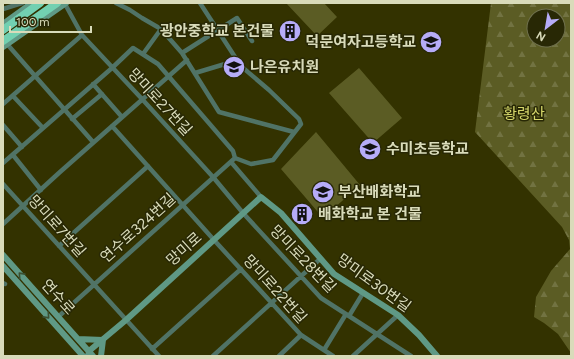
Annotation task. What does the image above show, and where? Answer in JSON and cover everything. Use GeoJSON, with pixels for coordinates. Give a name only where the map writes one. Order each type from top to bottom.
{"type":"FeatureCollection","features":[{"type":"Feature","properties":{"kind":"highway"},"geometry":{"type":"LineString","coordinates":[[3,30],[40,3]]}},
{"type":"Feature","properties":{"kind":"highway"},"geometry":{"type":"LineString","coordinates":[[4,44],[62,3]]}},
{"type":"Feature","properties":{"kind":"street"},"geometry":{"type":"LineString","coordinates":[[3,9],[22,3]]}},
{"type":"Feature","properties":{"kind":"street"},"geometry":{"type":"LineString","coordinates":[[3,24],[32,3]]}},
{"type":"Feature","properties":{"kind":"street","name":"망미로27번길"},"geometry":{"type":"LineString","coordinates":[[62,3],[82,35],[213,177],[243,213]]}},
{"type":"Feature","properties":{"kind":"street"},"geometry":{"type":"LineString","coordinates":[[116,3],[161,29],[187,60],[219,112],[294,132]]}},
{"type":"Feature","properties":{"kind":"street"},"geometry":{"type":"LineString","coordinates":[[3,163],[133,48],[158,64],[233,151],[235,158],[251,164],[273,160],[301,124],[300,119],[235,61],[236,57],[200,3]]}},
{"type":"Feature","properties":{"kind":"street"},"geometry":{"type":"LineString","coordinates":[[182,53],[238,18],[252,41]]}},
{"type":"Feature","properties":{"kind":"street"},"geometry":{"type":"LineString","coordinates":[[143,54],[161,29]]}},
{"type":"Feature","properties":{"kind":"street"},"geometry":{"type":"LineString","coordinates":[[3,104],[82,35]]}},
{"type":"Feature","properties":{"kind":"street"},"geometry":{"type":"LineString","coordinates":[[4,44],[35,76],[93,142]]}},
{"type":"Feature","properties":{"kind":"street"},"geometry":{"type":"LineString","coordinates":[[3,224],[93,142],[187,60]]}},
{"type":"Feature","properties":{"kind":"street"},"geometry":{"type":"LineString","coordinates":[[195,73],[235,61]]}},
{"type":"Feature","properties":{"kind":"street"},"geometry":{"type":"LineString","coordinates":[[94,84],[122,117]]}},
{"type":"Feature","properties":{"kind":"street"},"geometry":{"type":"LineString","coordinates":[[72,119],[102,94]]}},
{"type":"Feature","properties":{"kind":"street"},"geometry":{"type":"LineString","coordinates":[[12,96],[43,128]]}},
{"type":"Feature","properties":{"kind":"street"},"geometry":{"type":"LineString","coordinates":[[3,125],[22,147]]}},
{"type":"Feature","properties":{"kind":"street","name":"망미로22번길"},"geometry":{"type":"LineString","coordinates":[[112,126],[301,335],[334,356]]}},
{"type":"Feature","properties":{"kind":"street"},"geometry":{"type":"LineString","coordinates":[[12,155],[41,190]]}},
{"type":"Feature","properties":{"kind":"street","name":"연수로324번길"},"geometry":{"type":"LineString","coordinates":[[58,317],[235,158]]}},
{"type":"Feature","properties":{"kind":"street"},"geometry":{"type":"LineString","coordinates":[[231,162],[262,197]]}},
{"type":"Feature","properties":{"kind":"street"},"geometry":{"type":"LineString","coordinates":[[58,246],[148,166]]}},
{"type":"Feature","properties":{"kind":"street","name":"망미로7번길"},"geometry":{"type":"LineString","coordinates":[[3,184],[159,356]]}},
{"type":"Feature","properties":{"kind":"street","name":"망미로"},"geometry":{"type":"LineString","coordinates":[[90,354],[103,340],[262,197]]}},
{"type":"Feature","properties":{"kind":"street","name":"망미로30번길"},"geometry":{"type":"LineString","coordinates":[[262,197],[281,213],[334,274],[398,315],[419,335],[437,356]]}},
{"type":"Feature","properties":{"kind":"street","name":"망미로28번길"},"geometry":{"type":"LineString","coordinates":[[243,213],[321,298],[411,356]]}},
{"type":"Feature","properties":{"kind":"street","name":"연수로"},"geometry":{"type":"LineString","coordinates":[[3,255],[90,354]]}},
{"type":"Feature","properties":{"kind":"street"},"geometry":{"type":"LineString","coordinates":[[213,356],[320,259]]}},
{"type":"Feature","properties":{"kind":"street","name":"연수로"},"geometry":{"type":"LineString","coordinates":[[3,266],[83,356]]}},
{"type":"Feature","properties":{"kind":"street"},"geometry":{"type":"LineString","coordinates":[[152,349],[241,269]]}},
{"type":"Feature","properties":{"kind":"street"},"geometry":{"type":"LineString","coordinates":[[324,350],[363,293]]}},
{"type":"Feature","properties":{"kind":"street"},"geometry":{"type":"LineString","coordinates":[[353,356],[398,315]]}},
{"type":"Feature","properties":{"kind":"street"},"geometry":{"type":"LineString","coordinates":[[279,356],[301,335]]}},
{"type":"Feature","properties":{"kind":"street"},"geometry":{"type":"LineString","coordinates":[[78,339],[103,340],[101,356]]}},
{"type":"Feature","properties":{"kind":"green space"},"geometry":{"type":"Polygon","coordinates":[[[286,3],[324,3],[337,17],[317,36],[286,3]]]}},
{"type":"Feature","properties":{"kind":"green space","name":"황령산"},"geometry":{"type":"Polygon","coordinates":[[[491,3],[571,3],[571,353],[558,334],[534,317],[536,297],[551,271],[570,249],[569,240],[562,227],[475,132],[491,3]]]}},
{"type":"Feature","properties":{"kind":"green space"},"geometry":{"type":"Polygon","coordinates":[[[359,68],[402,118],[373,143],[329,93],[359,68]]]}},
{"type":"Feature","properties":{"kind":"green space"},"geometry":{"type":"Polygon","coordinates":[[[316,132],[360,185],[323,218],[281,169],[316,132]]]}},
{"type":"Feature","properties":{"kind":"place","name":"광안중학교 본건물"},"geometry":{"type":"Point","coordinates":[290,31]}},
{"type":"Feature","properties":{"kind":"place","name":"덕문여자고등학교"},"geometry":{"type":"Point","coordinates":[431,42]}},
{"type":"Feature","properties":{"kind":"place","name":"나은유치원"},"geometry":{"type":"Point","coordinates":[234,67]}},
{"type":"Feature","properties":{"kind":"place","name":"수미초등학교"},"geometry":{"type":"Point","coordinates":[370,149]}},
{"type":"Feature","properties":{"kind":"place","name":"부산배화학교"},"geometry":{"type":"Point","coordinates":[323,192]}},
{"type":"Feature","properties":{"kind":"place","name":"배화학교 본 건물"},"geometry":{"type":"Point","coordinates":[302,214]}}]}
